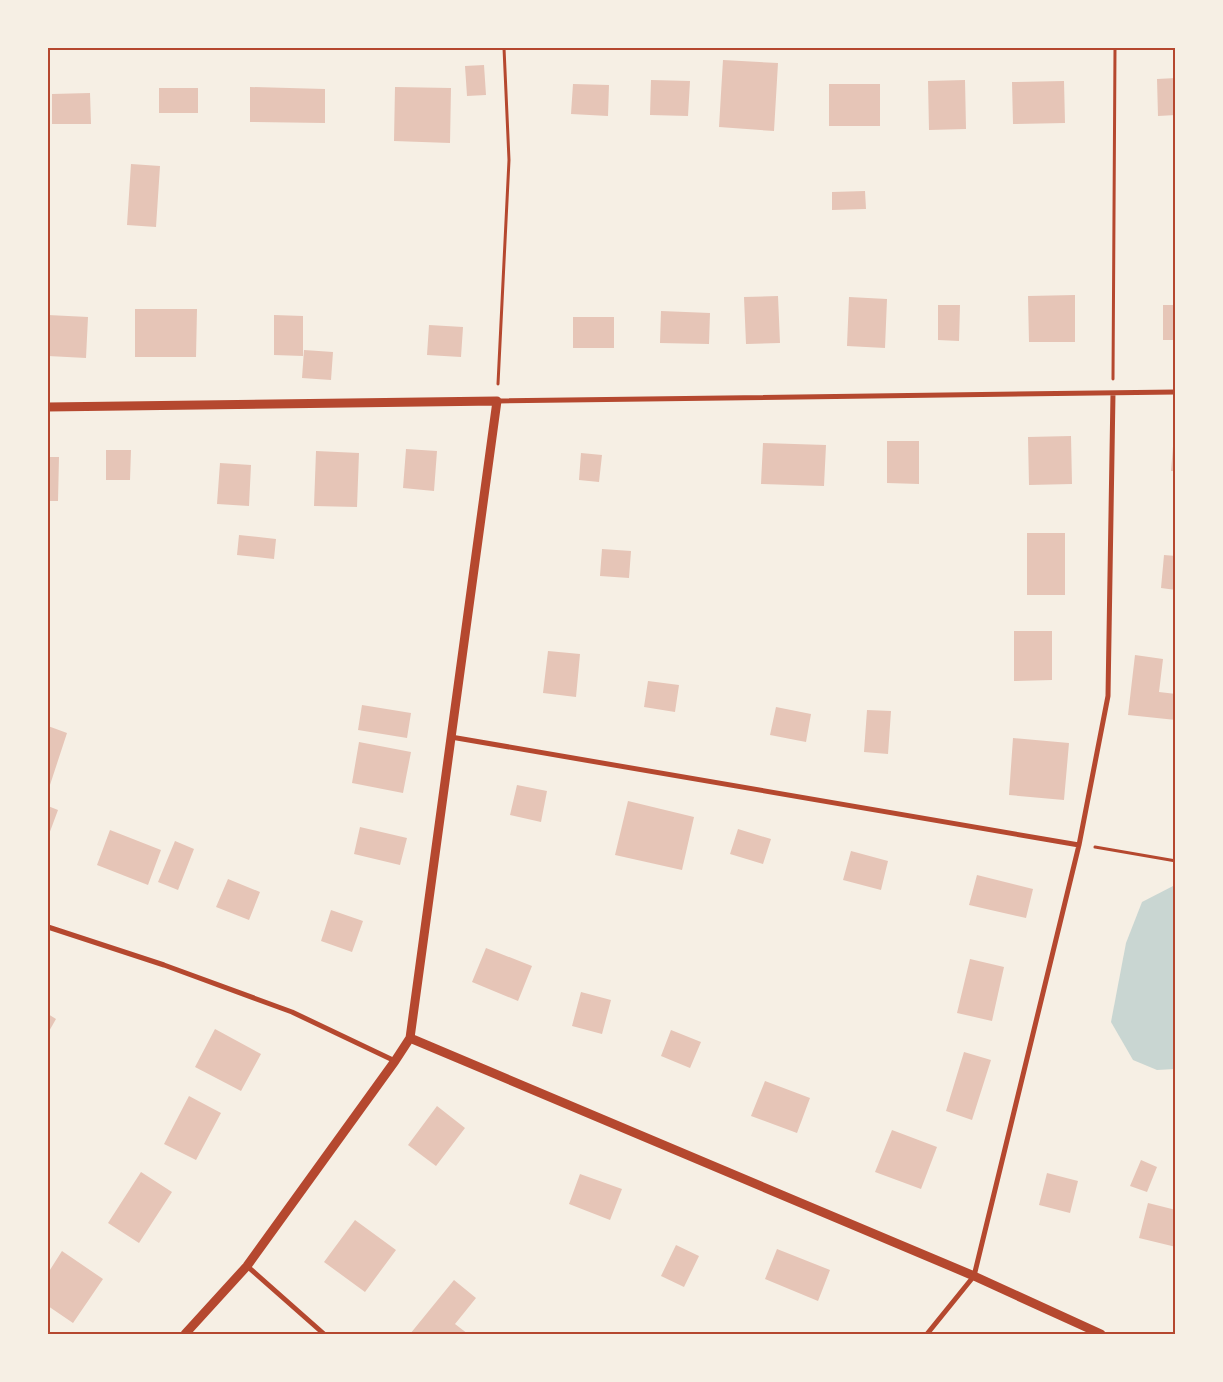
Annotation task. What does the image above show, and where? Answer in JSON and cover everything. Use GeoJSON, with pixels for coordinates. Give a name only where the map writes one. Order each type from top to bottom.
{"type":"FeatureCollection","features":[{"type":"Feature","properties":{"kind":"street"},"geometry":{"type":"LineString","coordinates":[[48,407],[1176,392]]}},
{"type":"Feature","properties":{"kind":"street"},"geometry":{"type":"LineString","coordinates":[[927,1334],[974,1276],[1079,845],[1108,696],[1113,393]]}},
{"type":"Feature","properties":{"kind":"street"},"geometry":{"type":"LineString","coordinates":[[185,1334],[247,1266],[410,1038],[497,402]]}},
{"type":"Feature","properties":{"kind":"street"},"geometry":{"type":"LineString","coordinates":[[450,737],[1079,845]]}},
{"type":"Feature","properties":{"kind":"street"},"geometry":{"type":"LineString","coordinates":[[48,927],[164,965],[292,1012],[395,1061]]}},
{"type":"Feature","properties":{"kind":"street"},"geometry":{"type":"LineString","coordinates":[[410,1038],[974,1276],[1101,1334]]}},
{"type":"Feature","properties":{"kind":"street"},"geometry":{"type":"LineString","coordinates":[[247,1266],[324,1334]]}},
{"type":"Feature","properties":{"kind":"path"},"geometry":{"type":"LineString","coordinates":[[497,402],[509,160],[504,48]]}},
{"type":"Feature","properties":{"kind":"path"},"geometry":{"type":"LineString","coordinates":[[1113,393],[1115,48]]}},
{"type":"Feature","properties":{"kind":"path"},"geometry":{"type":"LineString","coordinates":[[1079,845],[1176,861]]}},
{"type":"Feature","properties":{"kind":"shaded area"},"geometry":{"type":"Polygon","coordinates":[[[1175,885],[1175,1069],[1157,1070],[1133,1060],[1111,1022],[1126,943],[1142,902],[1175,885]]]}},
{"type":"Feature","properties":{"kind":"building"},"geometry":{"type":"Polygon","coordinates":[[[723,60],[778,63],[774,131],[719,127],[723,60]]]}},
{"type":"Feature","properties":{"kind":"building"},"geometry":{"type":"Polygon","coordinates":[[[484,65],[486,95],[467,96],[465,66],[484,65]]]}},
{"type":"Feature","properties":{"kind":"building"},"geometry":{"type":"Polygon","coordinates":[[[1176,78],[1176,115],[1158,116],[1157,79],[1176,78]]]}},
{"type":"Feature","properties":{"kind":"building"},"geometry":{"type":"Polygon","coordinates":[[[651,80],[690,81],[688,116],[650,115],[651,80]]]}},
{"type":"Feature","properties":{"kind":"building"},"geometry":{"type":"Polygon","coordinates":[[[965,80],[966,129],[929,130],[928,81],[965,80]]]}},
{"type":"Feature","properties":{"kind":"building"},"geometry":{"type":"Polygon","coordinates":[[[1064,81],[1065,123],[1013,124],[1012,82],[1064,81]]]}},
{"type":"Feature","properties":{"kind":"building"},"geometry":{"type":"Polygon","coordinates":[[[573,84],[609,85],[608,116],[571,114],[573,84]]]}},
{"type":"Feature","properties":{"kind":"building"},"geometry":{"type":"Polygon","coordinates":[[[829,84],[880,84],[880,126],[829,126],[829,84]]]}},
{"type":"Feature","properties":{"kind":"building"},"geometry":{"type":"Polygon","coordinates":[[[250,87],[325,89],[325,123],[250,122],[250,87]]]}},
{"type":"Feature","properties":{"kind":"building"},"geometry":{"type":"Polygon","coordinates":[[[395,87],[451,88],[450,143],[394,141],[395,87]]]}},
{"type":"Feature","properties":{"kind":"building"},"geometry":{"type":"Polygon","coordinates":[[[159,88],[198,88],[198,113],[159,113],[159,88]]]}},
{"type":"Feature","properties":{"kind":"building"},"geometry":{"type":"Polygon","coordinates":[[[90,93],[91,124],[52,124],[52,94],[90,93]]]}},
{"type":"Feature","properties":{"kind":"building"},"geometry":{"type":"Polygon","coordinates":[[[131,164],[160,166],[156,227],[127,225],[131,164]]]}},
{"type":"Feature","properties":{"kind":"building"},"geometry":{"type":"Polygon","coordinates":[[[865,191],[866,209],[832,210],[832,192],[865,191]]]}},
{"type":"Feature","properties":{"kind":"building"},"geometry":{"type":"Polygon","coordinates":[[[1075,295],[1075,342],[1029,342],[1028,296],[1075,295]]]}},
{"type":"Feature","properties":{"kind":"building"},"geometry":{"type":"Polygon","coordinates":[[[778,296],[780,343],[746,344],[744,297],[778,296]]]}},
{"type":"Feature","properties":{"kind":"building"},"geometry":{"type":"Polygon","coordinates":[[[849,297],[887,299],[885,348],[847,346],[849,297]]]}},
{"type":"Feature","properties":{"kind":"building"},"geometry":{"type":"Polygon","coordinates":[[[938,305],[960,305],[959,341],[938,340],[938,305]]]}},
{"type":"Feature","properties":{"kind":"building"},"geometry":{"type":"Polygon","coordinates":[[[1163,305],[1176,305],[1176,340],[1163,340],[1163,305]]]}},
{"type":"Feature","properties":{"kind":"building"},"geometry":{"type":"Polygon","coordinates":[[[135,309],[197,309],[196,357],[135,357],[135,309]]]}},
{"type":"Feature","properties":{"kind":"building"},"geometry":{"type":"Polygon","coordinates":[[[661,311],[710,313],[709,344],[660,343],[661,311]]]}},
{"type":"Feature","properties":{"kind":"building"},"geometry":{"type":"Polygon","coordinates":[[[48,315],[88,317],[86,358],[48,356],[48,315]]]}},
{"type":"Feature","properties":{"kind":"building"},"geometry":{"type":"Polygon","coordinates":[[[274,315],[303,316],[303,356],[274,355],[274,315]]]}},
{"type":"Feature","properties":{"kind":"building"},"geometry":{"type":"Polygon","coordinates":[[[573,317],[614,317],[614,348],[573,348],[573,317]]]}},
{"type":"Feature","properties":{"kind":"building"},"geometry":{"type":"Polygon","coordinates":[[[429,325],[463,327],[461,357],[427,355],[429,325]]]}},
{"type":"Feature","properties":{"kind":"building"},"geometry":{"type":"Polygon","coordinates":[[[304,350],[333,352],[331,380],[302,378],[304,350]]]}},
{"type":"Feature","properties":{"kind":"building"},"geometry":{"type":"Polygon","coordinates":[[[1174,434],[1176,434],[1176,471],[1171,471],[1174,434]]]}},
{"type":"Feature","properties":{"kind":"building"},"geometry":{"type":"Polygon","coordinates":[[[1071,436],[1072,484],[1029,485],[1028,437],[1071,436]]]}},
{"type":"Feature","properties":{"kind":"building"},"geometry":{"type":"Polygon","coordinates":[[[887,441],[919,441],[919,484],[887,483],[887,441]]]}},
{"type":"Feature","properties":{"kind":"building"},"geometry":{"type":"Polygon","coordinates":[[[763,443],[826,445],[824,486],[761,484],[763,443]]]}},
{"type":"Feature","properties":{"kind":"building"},"geometry":{"type":"Polygon","coordinates":[[[406,449],[437,451],[434,491],[403,488],[406,449]]]}},
{"type":"Feature","properties":{"kind":"building"},"geometry":{"type":"Polygon","coordinates":[[[106,450],[131,450],[130,480],[106,480],[106,450]]]}},
{"type":"Feature","properties":{"kind":"building"},"geometry":{"type":"Polygon","coordinates":[[[316,451],[359,453],[357,507],[314,506],[316,451]]]}},
{"type":"Feature","properties":{"kind":"building"},"geometry":{"type":"Polygon","coordinates":[[[581,453],[602,455],[599,482],[579,480],[581,453]]]}},
{"type":"Feature","properties":{"kind":"building"},"geometry":{"type":"Polygon","coordinates":[[[48,457],[59,457],[58,501],[48,501],[48,457]]]}},
{"type":"Feature","properties":{"kind":"building"},"geometry":{"type":"Polygon","coordinates":[[[220,463],[251,465],[249,506],[217,504],[220,463]]]}},
{"type":"Feature","properties":{"kind":"building"},"geometry":{"type":"Polygon","coordinates":[[[1027,533],[1065,533],[1065,595],[1027,595],[1027,533]]]}},
{"type":"Feature","properties":{"kind":"building"},"geometry":{"type":"Polygon","coordinates":[[[239,535],[276,539],[274,559],[237,555],[239,535]]]}},
{"type":"Feature","properties":{"kind":"building"},"geometry":{"type":"Polygon","coordinates":[[[602,549],[631,551],[629,578],[600,576],[602,549]]]}},
{"type":"Feature","properties":{"kind":"building"},"geometry":{"type":"Polygon","coordinates":[[[1164,555],[1176,556],[1176,590],[1161,588],[1164,555]]]}},
{"type":"Feature","properties":{"kind":"building"},"geometry":{"type":"Polygon","coordinates":[[[1014,631],[1052,631],[1052,680],[1014,681],[1014,631]]]}},
{"type":"Feature","properties":{"kind":"building"},"geometry":{"type":"Polygon","coordinates":[[[548,651],[580,654],[576,697],[543,693],[548,651]]]}},
{"type":"Feature","properties":{"kind":"building"},"geometry":{"type":"Polygon","coordinates":[[[1135,655],[1163,659],[1159,692],[1176,694],[1176,720],[1128,715],[1135,655]]]}},
{"type":"Feature","properties":{"kind":"building"},"geometry":{"type":"Polygon","coordinates":[[[648,681],[679,685],[675,712],[644,707],[648,681]]]}},
{"type":"Feature","properties":{"kind":"building"},"geometry":{"type":"Polygon","coordinates":[[[362,705],[411,713],[407,738],[358,730],[362,705]]]}},
{"type":"Feature","properties":{"kind":"building"},"geometry":{"type":"Polygon","coordinates":[[[776,707],[811,714],[806,742],[770,735],[776,707]]]}},
{"type":"Feature","properties":{"kind":"building"},"geometry":{"type":"Polygon","coordinates":[[[867,710],[891,711],[888,754],[864,752],[867,710]]]}},
{"type":"Feature","properties":{"kind":"building"},"geometry":{"type":"Polygon","coordinates":[[[48,726],[67,733],[48,791],[48,726]]]}},
{"type":"Feature","properties":{"kind":"building"},"geometry":{"type":"Polygon","coordinates":[[[1013,738],[1069,743],[1064,800],[1009,795],[1013,738]]]}},
{"type":"Feature","properties":{"kind":"building"},"geometry":{"type":"Polygon","coordinates":[[[359,742],[411,752],[403,793],[352,783],[359,742]]]}},
{"type":"Feature","properties":{"kind":"building"},"geometry":{"type":"Polygon","coordinates":[[[517,785],[547,791],[541,822],[510,815],[517,785]]]}},
{"type":"Feature","properties":{"kind":"building"},"geometry":{"type":"Polygon","coordinates":[[[628,801],[694,817],[682,870],[615,855],[628,801]]]}},
{"type":"Feature","properties":{"kind":"building"},"geometry":{"type":"Polygon","coordinates":[[[48,806],[58,810],[48,837],[48,806]]]}},
{"type":"Feature","properties":{"kind":"building"},"geometry":{"type":"Polygon","coordinates":[[[360,827],[407,838],[400,865],[354,854],[360,827]]]}},
{"type":"Feature","properties":{"kind":"building"},"geometry":{"type":"Polygon","coordinates":[[[738,829],[771,839],[763,864],[730,854],[738,829]]]}},
{"type":"Feature","properties":{"kind":"building"},"geometry":{"type":"Polygon","coordinates":[[[110,830],[161,850],[148,885],[97,865],[110,830]]]}},
{"type":"Feature","properties":{"kind":"building"},"geometry":{"type":"Polygon","coordinates":[[[175,841],[194,849],[178,890],[158,882],[175,841]]]}},
{"type":"Feature","properties":{"kind":"building"},"geometry":{"type":"Polygon","coordinates":[[[851,851],[888,861],[881,890],[843,880],[851,851]]]}},
{"type":"Feature","properties":{"kind":"building"},"geometry":{"type":"Polygon","coordinates":[[[977,875],[1033,889],[1026,918],[969,905],[977,875]]]}},
{"type":"Feature","properties":{"kind":"building"},"geometry":{"type":"Polygon","coordinates":[[[228,879],[260,892],[249,920],[216,907],[228,879]]]}},
{"type":"Feature","properties":{"kind":"building"},"geometry":{"type":"Polygon","coordinates":[[[331,910],[363,921],[352,952],[321,941],[331,910]]]}},
{"type":"Feature","properties":{"kind":"building"},"geometry":{"type":"Polygon","coordinates":[[[486,948],[532,966],[518,1001],[472,982],[486,948]]]}},
{"type":"Feature","properties":{"kind":"building"},"geometry":{"type":"Polygon","coordinates":[[[970,959],[1004,967],[992,1021],[957,1013],[970,959]]]}},
{"type":"Feature","properties":{"kind":"building"},"geometry":{"type":"Polygon","coordinates":[[[581,992],[611,1000],[602,1034],[572,1026],[581,992]]]}},
{"type":"Feature","properties":{"kind":"building"},"geometry":{"type":"Polygon","coordinates":[[[48,1014],[56,1019],[48,1033],[48,1014]]]}},
{"type":"Feature","properties":{"kind":"building"},"geometry":{"type":"Polygon","coordinates":[[[215,1029],[261,1054],[241,1091],[195,1067],[215,1029]]]}},
{"type":"Feature","properties":{"kind":"building"},"geometry":{"type":"Polygon","coordinates":[[[671,1030],[701,1042],[690,1068],[661,1056],[671,1030]]]}},
{"type":"Feature","properties":{"kind":"building"},"geometry":{"type":"Polygon","coordinates":[[[964,1052],[991,1060],[972,1120],[946,1111],[964,1052]]]}},
{"type":"Feature","properties":{"kind":"building"},"geometry":{"type":"Polygon","coordinates":[[[765,1081],[810,1098],[797,1133],[751,1116],[765,1081]]]}},
{"type":"Feature","properties":{"kind":"building"},"geometry":{"type":"Polygon","coordinates":[[[189,1096],[221,1113],[196,1160],[164,1144],[189,1096]]]}},
{"type":"Feature","properties":{"kind":"building"},"geometry":{"type":"Polygon","coordinates":[[[437,1106],[465,1128],[436,1166],[408,1145],[437,1106]]]}},
{"type":"Feature","properties":{"kind":"building"},"geometry":{"type":"Polygon","coordinates":[[[892,1130],[937,1147],[921,1189],[875,1172],[892,1130]]]}},
{"type":"Feature","properties":{"kind":"building"},"geometry":{"type":"Polygon","coordinates":[[[1141,1160],[1157,1167],[1147,1192],[1130,1186],[1141,1160]]]}},
{"type":"Feature","properties":{"kind":"building"},"geometry":{"type":"Polygon","coordinates":[[[141,1172],[172,1192],[139,1243],[108,1223],[141,1172]]]}},
{"type":"Feature","properties":{"kind":"building"},"geometry":{"type":"Polygon","coordinates":[[[1047,1173],[1078,1181],[1070,1213],[1039,1205],[1047,1173]]]}},
{"type":"Feature","properties":{"kind":"building"},"geometry":{"type":"Polygon","coordinates":[[[580,1174],[622,1189],[610,1220],[569,1204],[580,1174]]]}},
{"type":"Feature","properties":{"kind":"building"},"geometry":{"type":"Polygon","coordinates":[[[1148,1203],[1176,1210],[1176,1247],[1139,1238],[1148,1203]]]}},
{"type":"Feature","properties":{"kind":"building"},"geometry":{"type":"Polygon","coordinates":[[[355,1220],[396,1250],[365,1292],[324,1262],[355,1220]]]}},
{"type":"Feature","properties":{"kind":"building"},"geometry":{"type":"Polygon","coordinates":[[[676,1245],[699,1256],[684,1287],[661,1276],[676,1245]]]}},
{"type":"Feature","properties":{"kind":"building"},"geometry":{"type":"Polygon","coordinates":[[[777,1249],[830,1270],[818,1301],[765,1279],[777,1249]]]}},
{"type":"Feature","properties":{"kind":"building"},"geometry":{"type":"Polygon","coordinates":[[[62,1251],[103,1279],[73,1323],[48,1306],[48,1273],[62,1251]]]}},
{"type":"Feature","properties":{"kind":"building"},"geometry":{"type":"Polygon","coordinates":[[[454,1280],[476,1298],[455,1324],[468,1334],[410,1334],[454,1280]]]}}]}
